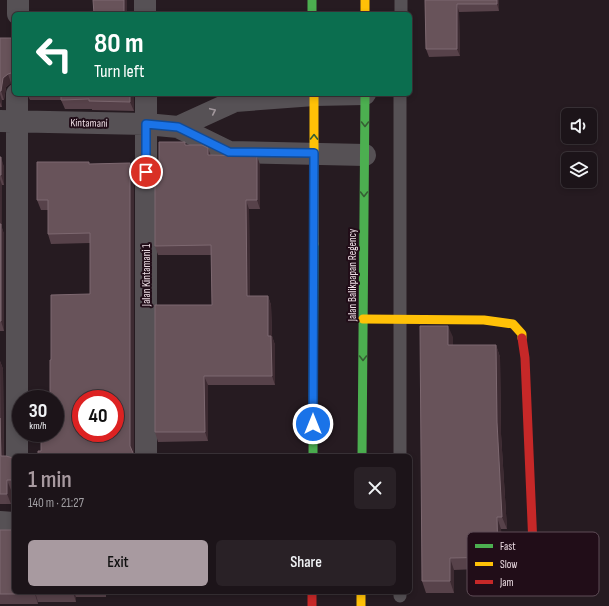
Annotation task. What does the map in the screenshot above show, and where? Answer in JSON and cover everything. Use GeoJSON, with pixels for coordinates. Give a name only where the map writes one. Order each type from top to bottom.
{"type":"FeatureCollection","features":[{"type":"Feature","properties":{"kind":"street"},"geometry":{"type":"LineString","coordinates":[[18,0],[18,12]]}},
{"type":"Feature","properties":{"kind":"street"},"geometry":{"type":"LineString","coordinates":[[145,0],[145,12]]}},
{"type":"Feature","properties":{"kind":"street"},"geometry":{"type":"LineString","coordinates":[[312,0],[312,12]]}},
{"type":"Feature","properties":{"kind":"street"},"geometry":{"type":"LineString","coordinates":[[365,0],[365,12]]}},
{"type":"Feature","properties":{"kind":"street"},"geometry":{"type":"LineString","coordinates":[[16,96],[8,121],[17,454]]}},
{"type":"Feature","properties":{"kind":"street","name":"Jalan Kintamani 1"},"geometry":{"type":"LineString","coordinates":[[146,96],[146,454]]}},
{"type":"Feature","properties":{"kind":"street"},"geometry":{"type":"LineString","coordinates":[[178,127],[235,101],[301,96]]}},
{"type":"Feature","properties":{"kind":"street"},"geometry":{"type":"LineString","coordinates":[[313,454],[314,96]]}},
{"type":"Feature","properties":{"kind":"street","name":"Jalan Balikpapan Regency"},"geometry":{"type":"LineString","coordinates":[[362,454],[365,96]]}},
{"type":"Feature","properties":{"kind":"street","name":"Kintamani"},"geometry":{"type":"LineString","coordinates":[[8,121],[146,124],[178,127]]}},
{"type":"Feature","properties":{"kind":"street"},"geometry":{"type":"LineString","coordinates":[[178,127],[229,152],[364,155]]}},
{"type":"Feature","properties":{"kind":"street"},"geometry":{"type":"LineString","coordinates":[[363,319],[400,318],[484,320],[513,324],[522,334],[525,358],[532,532]]}},
{"type":"Feature","properties":{"kind":"street"},"geometry":{"type":"LineString","coordinates":[[0,522],[12,523]]}},
{"type":"Feature","properties":{"kind":"street"},"geometry":{"type":"LineString","coordinates":[[312,594],[312,606]]}},
{"type":"Feature","properties":{"kind":"street"},"geometry":{"type":"LineString","coordinates":[[361,594],[361,606]]}},
{"type":"Feature","properties":{"kind":"lane"},"geometry":{"type":"LineString","coordinates":[[401,0],[401,12]]}},
{"type":"Feature","properties":{"kind":"lane"},"geometry":{"type":"LineString","coordinates":[[400,96],[400,454]]}},
{"type":"Feature","properties":{"kind":"building"},"geometry":{"type":"Polygon","coordinates":[[[93,0],[124,0],[124,12],[94,12],[93,0]]]}},
{"type":"Feature","properties":{"kind":"building"},"geometry":{"type":"Polygon","coordinates":[[[425,0],[497,0],[497,4],[457,4],[457,49],[426,49],[425,0]]]}},
{"type":"Feature","properties":{"kind":"building"},"geometry":{"type":"Polygon","coordinates":[[[0,38],[12,38],[12,73],[3,78],[0,91],[0,38]]]}},
{"type":"Feature","properties":{"kind":"building"},"geometry":{"type":"Polygon","coordinates":[[[61,96],[130,96],[130,102],[89,101],[89,99],[61,100],[61,96]]]}},
{"type":"Feature","properties":{"kind":"building"},"geometry":{"type":"Polygon","coordinates":[[[159,142],[185,142],[185,145],[202,145],[208,148],[208,155],[257,156],[257,200],[246,200],[247,296],[268,296],[268,336],[271,336],[272,376],[204,376],[205,432],[155,432],[155,305],[212,305],[211,245],[155,246],[155,163],[159,163],[159,142]]]}},
{"type":"Feature","properties":{"kind":"building"},"geometry":{"type":"Polygon","coordinates":[[[1,157],[1,175],[0,175],[1,157]]]}},
{"type":"Feature","properties":{"kind":"building"},"geometry":{"type":"Polygon","coordinates":[[[37,162],[89,162],[89,164],[130,163],[130,446],[133,454],[38,454],[38,451],[41,451],[41,442],[64,442],[64,390],[50,390],[51,295],[90,294],[90,233],[48,234],[48,200],[37,200],[37,162]]]}},
{"type":"Feature","properties":{"kind":"building"},"geometry":{"type":"Polygon","coordinates":[[[1,224],[1,321],[0,321],[1,224]]]}},
{"type":"Feature","properties":{"kind":"building"},"geometry":{"type":"Polygon","coordinates":[[[420,326],[448,326],[448,345],[496,345],[497,422],[502,517],[497,517],[497,532],[467,532],[467,558],[450,558],[450,581],[422,581],[420,326]]]}},
{"type":"Feature","properties":{"kind":"building"},"geometry":{"type":"Polygon","coordinates":[[[0,418],[1,456],[12,458],[12,480],[7,480],[7,494],[0,494],[0,418]]]}},
{"type":"Feature","properties":{"kind":"building"},"geometry":{"type":"Polygon","coordinates":[[[0,530],[12,530],[12,594],[0,594],[0,530]]]}},
{"type":"Feature","properties":{"kind":"traffic: fast"},"geometry":{"type":"LineString","coordinates":[[312,0],[312,12]]}},
{"type":"Feature","properties":{"kind":"traffic: fast"},"geometry":{"type":"LineString","coordinates":[[362,454],[365,96]]}},
{"type":"Feature","properties":{"kind":"traffic: fast"},"geometry":{"type":"LineString","coordinates":[[313,454],[314,244]]}},
{"type":"Feature","properties":{"kind":"traffic: slow"},"geometry":{"type":"LineString","coordinates":[[365,0],[365,12]]}},
{"type":"Feature","properties":{"kind":"traffic: slow"},"geometry":{"type":"LineString","coordinates":[[314,96],[314,244]]}},
{"type":"Feature","properties":{"kind":"traffic: slow"},"geometry":{"type":"LineString","coordinates":[[363,319],[484,320],[513,324],[522,334],[522,338]]}},
{"type":"Feature","properties":{"kind":"traffic: slow"},"geometry":{"type":"LineString","coordinates":[[361,594],[361,606]]}},
{"type":"Feature","properties":{"kind":"traffic: jam"},"geometry":{"type":"LineString","coordinates":[[522,338],[525,358],[532,532]]}},
{"type":"Feature","properties":{"kind":"traffic: jam"},"geometry":{"type":"LineString","coordinates":[[312,594],[312,606]]}},
{"type":"Feature","properties":{"kind":"route"},"geometry":{"type":"LineString","coordinates":[[146,172],[146,124],[178,127],[229,152],[314,153],[313,424]]}}]}
